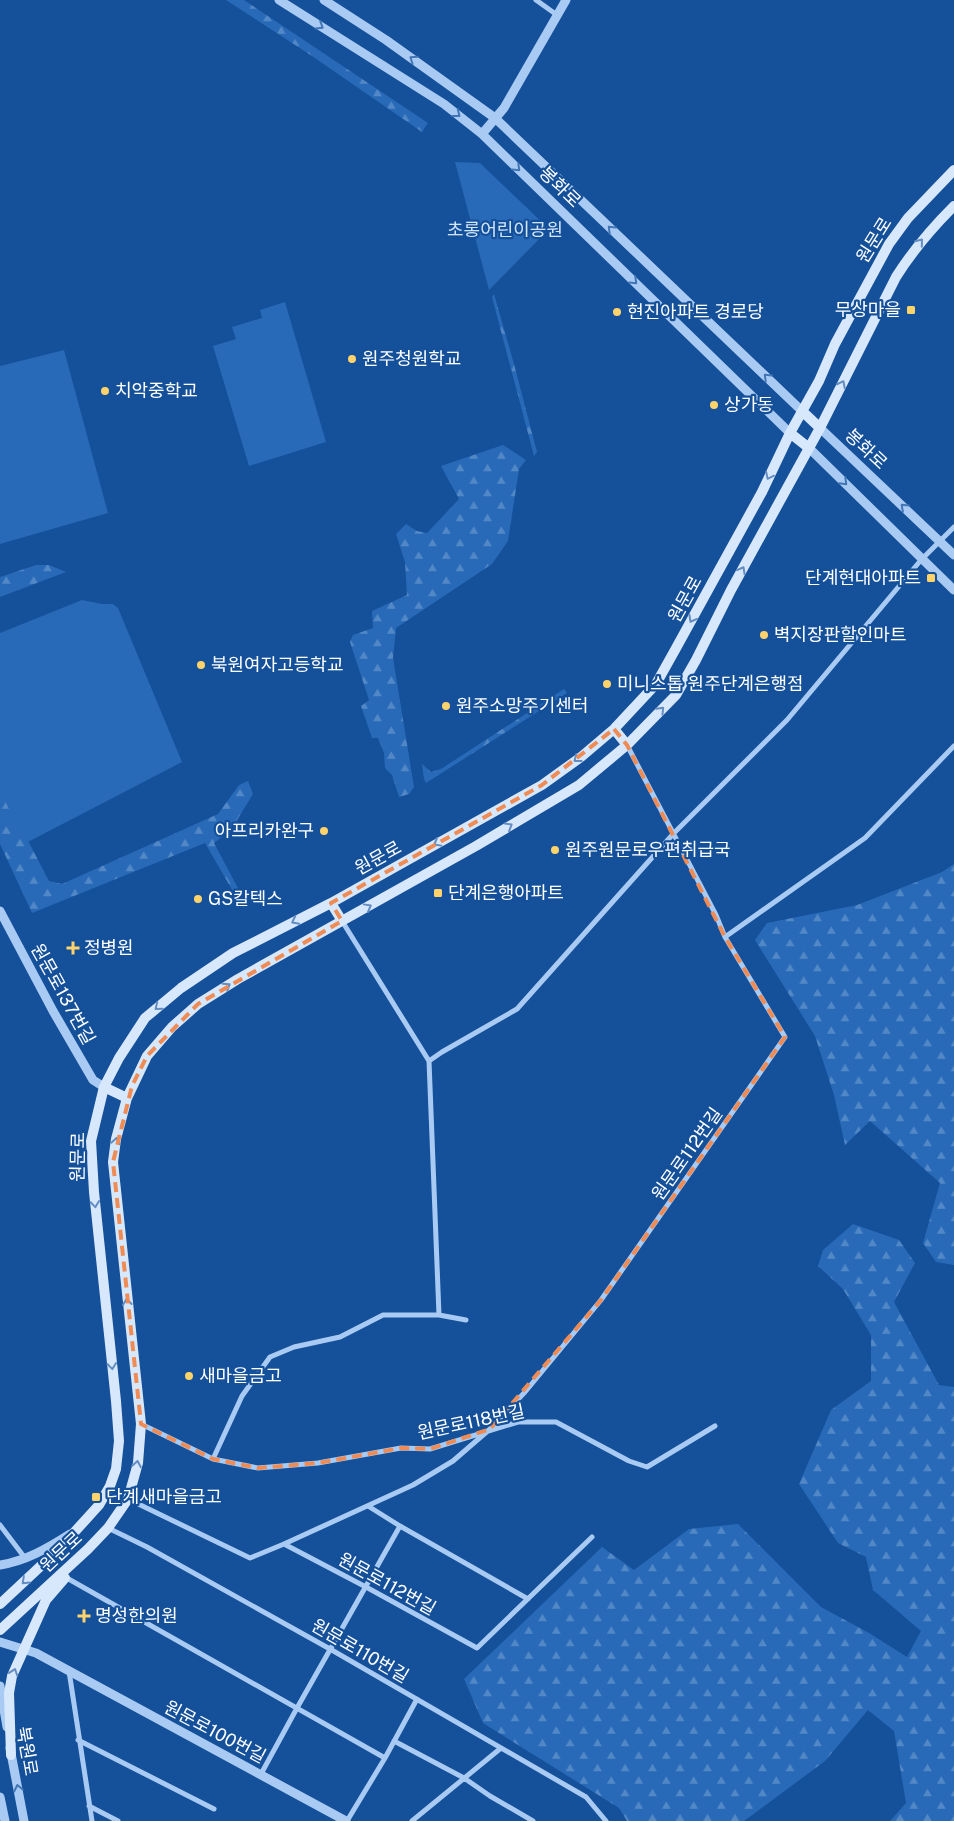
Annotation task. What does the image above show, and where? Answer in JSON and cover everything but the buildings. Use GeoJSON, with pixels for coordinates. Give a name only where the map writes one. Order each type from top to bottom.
{"type":"FeatureCollection","features":[{"type":"Feature","properties":{"kind":"main road","name":"원문로"},"geometry":{"type":"LineString","coordinates":[[0,1604],[60,1548],[99,1505],[110,1486],[116,1469],[119,1441],[94,1192],[91,1141],[104,1087],[119,1058],[145,1018],[181,988],[233,953],[331,903],[542,785],[581,757],[614,729],[656,684],[762,492],[790,432],[819,381],[835,344],[889,244],[908,218],[954,170]]}},
{"type":"Feature","properties":{"kind":"main road","name":"원문로"},"geometry":{"type":"LineString","coordinates":[[0,1630],[88,1549],[108,1528],[128,1499],[138,1463],[141,1424],[113,1162],[116,1139],[127,1098],[147,1056],[172,1027],[198,1004],[238,978],[476,846],[578,785],[627,745],[676,695],[820,428],[896,277],[910,254],[954,206]]}},
{"type":"Feature","properties":{"kind":"main road","name":"봉화로"},"geometry":{"type":"LineString","coordinates":[[802,411],[820,428]]}},
{"type":"Feature","properties":{"kind":"main road"},"geometry":{"type":"LineString","coordinates":[[790,432],[809,448]]}},
{"type":"Feature","properties":{"kind":"main road"},"geometry":{"type":"LineString","coordinates":[[614,729],[627,745]]}},
{"type":"Feature","properties":{"kind":"main road"},"geometry":{"type":"LineString","coordinates":[[331,903],[342,921]]}},
{"type":"Feature","properties":{"kind":"main road"},"geometry":{"type":"LineString","coordinates":[[104,1087],[127,1098]]}},
{"type":"Feature","properties":{"kind":"main road"},"geometry":{"type":"LineString","coordinates":[[11,1755],[9,1693],[12,1676],[46,1600],[88,1549]]}},
{"type":"Feature","properties":{"kind":"street","name":"봉화로"},"geometry":{"type":"LineString","coordinates":[[279,0],[444,104],[482,134],[790,432]]}},
{"type":"Feature","properties":{"kind":"street","name":"봉화로"},"geometry":{"type":"LineString","coordinates":[[324,0],[386,40],[495,118],[802,411]]}},
{"type":"Feature","properties":{"kind":"street"},"geometry":{"type":"LineString","coordinates":[[536,0],[557,15]]}},
{"type":"Feature","properties":{"kind":"street"},"geometry":{"type":"LineString","coordinates":[[482,134],[504,108],[566,0]]}},
{"type":"Feature","properties":{"kind":"street","name":"봉화로"},"geometry":{"type":"LineString","coordinates":[[820,428],[954,555]]}},
{"type":"Feature","properties":{"kind":"street"},"geometry":{"type":"LineString","coordinates":[[809,448],[954,590]]}},
{"type":"Feature","properties":{"kind":"street"},"geometry":{"type":"LineString","coordinates":[[429,1061],[517,1009],[674,833],[787,720],[922,560],[954,527]]}},
{"type":"Feature","properties":{"kind":"street","name":"원문로112번길"},"geometry":{"type":"LineString","coordinates":[[128,1499],[250,1558],[413,1485],[453,1461],[490,1429],[525,1392],[601,1300],[785,1038],[725,936],[674,833],[627,745]]}},
{"type":"Feature","properties":{"kind":"street"},"geometry":{"type":"LineString","coordinates":[[725,936],[865,838],[954,746]]}},
{"type":"Feature","properties":{"kind":"street","name":"원문로137번길"},"geometry":{"type":"LineString","coordinates":[[0,911],[53,1011],[93,1080],[104,1087]]}},
{"type":"Feature","properties":{"kind":"street"},"geometry":{"type":"LineString","coordinates":[[342,921],[429,1061],[439,1315]]}},
{"type":"Feature","properties":{"kind":"street"},"geometry":{"type":"LineString","coordinates":[[213,1459],[242,1396],[270,1358],[294,1347],[340,1337],[383,1316],[439,1315],[466,1320]]}},
{"type":"Feature","properties":{"kind":"street","name":"원문로118번길"},"geometry":{"type":"LineString","coordinates":[[141,1424],[213,1459],[258,1468],[318,1463],[401,1448],[430,1448],[518,1422],[556,1422],[629,1461],[647,1467],[715,1426]]}},
{"type":"Feature","properties":{"kind":"street"},"geometry":{"type":"LineString","coordinates":[[368,1506],[528,1599],[592,1537]]}},
{"type":"Feature","properties":{"kind":"street"},"geometry":{"type":"LineString","coordinates":[[0,1525],[25,1558]]}},
{"type":"Feature","properties":{"kind":"street"},"geometry":{"type":"LineString","coordinates":[[261,1774],[400,1526]]}},
{"type":"Feature","properties":{"kind":"street"},"geometry":{"type":"LineString","coordinates":[[0,1565],[45,1550],[78,1528]]}},
{"type":"Feature","properties":{"kind":"street","name":"원문로110번길"},"geometry":{"type":"LineString","coordinates":[[108,1528],[147,1547],[417,1699],[385,1758],[347,1821]]}},
{"type":"Feature","properties":{"kind":"street","name":"원문로112번길"},"geometry":{"type":"LineString","coordinates":[[284,1544],[477,1648],[528,1599]]}},
{"type":"Feature","properties":{"kind":"street"},"geometry":{"type":"LineString","coordinates":[[65,1577],[385,1758]]}},
{"type":"Feature","properties":{"kind":"street","name":"원문로100번길"},"geometry":{"type":"LineString","coordinates":[[0,1642],[36,1653],[261,1774],[299,1797],[347,1821]]}},
{"type":"Feature","properties":{"kind":"street"},"geometry":{"type":"LineString","coordinates":[[69,1671],[88,1806],[92,1821]]}},
{"type":"Feature","properties":{"kind":"street","name":"북원로"},"geometry":{"type":"LineString","coordinates":[[0,1686],[24,1821]]}},
{"type":"Feature","properties":{"kind":"street"},"geometry":{"type":"LineString","coordinates":[[417,1699],[586,1798],[606,1821]]}},
{"type":"Feature","properties":{"kind":"street"},"geometry":{"type":"LineString","coordinates":[[78,1740],[214,1809]]}},
{"type":"Feature","properties":{"kind":"street"},"geometry":{"type":"LineString","coordinates":[[394,1741],[464,1778],[490,1796],[533,1821]]}},
{"type":"Feature","properties":{"kind":"street"},"geometry":{"type":"LineString","coordinates":[[412,1821],[500,1748]]}},
{"type":"Feature","properties":{"kind":"street"},"geometry":{"type":"LineString","coordinates":[[0,1797],[5,1821]]}},
{"type":"Feature","properties":{"kind":"street"},"geometry":{"type":"LineString","coordinates":[[88,1806],[118,1821]]}},
{"type":"Feature","properties":{"kind":"highlighted area"},"geometry":{"type":"Polygon","coordinates":[[[614,729],[627,745],[725,937],[785,1037],[601,1300],[490,1429],[430,1449],[401,1448],[318,1463],[258,1468],[213,1459],[141,1424],[113,1162],[132,1086],[147,1056],[198,1004],[342,921],[331,903],[542,785],[614,729]]]}},
{"type":"Feature","properties":{"kind":"green space"},"geometry":{"type":"Polygon","coordinates":[[[226,0],[244,0],[428,123],[422,132],[312,56],[226,0]]]}},
{"type":"Feature","properties":{"kind":"green space","name":"초롱어린이공원"},"geometry":{"type":"Polygon","coordinates":[[[455,162],[480,163],[549,229],[489,290],[455,162]]]}},
{"type":"Feature","properties":{"kind":"green space"},"geometry":{"type":"Polygon","coordinates":[[[494,294],[537,452],[534,456],[492,297],[494,294]]]}},
{"type":"Feature","properties":{"kind":"green space"},"geometry":{"type":"Polygon","coordinates":[[[285,302],[326,442],[249,466],[213,346],[236,339],[232,327],[262,318],[260,310],[285,302]]]}},
{"type":"Feature","properties":{"kind":"green space"},"geometry":{"type":"Polygon","coordinates":[[[64,350],[108,513],[0,544],[0,366],[64,350]]]}},
{"type":"Feature","properties":{"kind":"green space"},"geometry":{"type":"Polygon","coordinates":[[[503,445],[526,460],[519,469],[508,541],[492,564],[396,628],[393,658],[414,787],[409,794],[399,797],[392,775],[385,768],[384,753],[378,738],[372,738],[361,706],[369,700],[350,642],[353,635],[373,628],[372,611],[407,595],[405,562],[396,534],[406,524],[417,531],[427,533],[459,499],[441,466],[503,445]]]}},
{"type":"Feature","properties":{"kind":"green space"},"geometry":{"type":"Polygon","coordinates":[[[36,565],[49,565],[66,572],[0,597],[0,577],[36,565]]]}},
{"type":"Feature","properties":{"kind":"green space"},"geometry":{"type":"Polygon","coordinates":[[[82,600],[113,604],[118,608],[182,762],[26,843],[0,791],[0,633],[82,600]]]}},
{"type":"Feature","properties":{"kind":"green space"},"geometry":{"type":"Polygon","coordinates":[[[564,689],[567,693],[426,783],[422,764],[431,772],[441,769],[564,689]]]}},
{"type":"Feature","properties":{"kind":"green space"},"geometry":{"type":"Polygon","coordinates":[[[248,781],[253,794],[231,830],[214,843],[240,892],[234,893],[205,843],[32,913],[0,844],[0,787],[49,881],[62,884],[218,814],[239,785],[248,781]]]}},
{"type":"Feature","properties":{"kind":"green space"},"geometry":{"type":"Polygon","coordinates":[[[954,864],[954,1265],[936,1262],[923,1243],[940,1183],[870,1121],[845,1145],[834,1095],[815,1036],[755,940],[767,923],[857,905],[942,872],[954,864]]]}},
{"type":"Feature","properties":{"kind":"green space"},"geometry":{"type":"Polygon","coordinates":[[[853,1224],[899,1240],[915,1263],[894,1302],[939,1385],[954,1387],[954,1821],[890,1821],[906,1803],[894,1731],[868,1710],[825,1761],[744,1821],[627,1821],[619,1808],[483,1723],[464,1679],[602,1547],[634,1570],[689,1529],[738,1524],[821,1607],[869,1633],[907,1657],[921,1631],[873,1590],[866,1557],[838,1543],[799,1484],[831,1410],[871,1381],[871,1335],[843,1289],[818,1266],[823,1250],[853,1224]]]}},
{"type":"Feature","properties":{"kind":"place","name":"무상마을"},"geometry":{"type":"Point","coordinates":[911,310]}},
{"type":"Feature","properties":{"kind":"place","name":"현진아파트 경로당"},"geometry":{"type":"Point","coordinates":[617,312]}},
{"type":"Feature","properties":{"kind":"place","name":"원주청원학교"},"geometry":{"type":"Point","coordinates":[352,359]}},
{"type":"Feature","properties":{"kind":"place","name":"치악중학교"},"geometry":{"type":"Point","coordinates":[105,391]}},
{"type":"Feature","properties":{"kind":"place","name":"상가동"},"geometry":{"type":"Point","coordinates":[714,405]}},
{"type":"Feature","properties":{"kind":"place","name":"단계현대아파트"},"geometry":{"type":"Point","coordinates":[931,578]}},
{"type":"Feature","properties":{"kind":"place","name":"벽지장판할인마트"},"geometry":{"type":"Point","coordinates":[764,635]}},
{"type":"Feature","properties":{"kind":"place","name":"북원여자고등학교"},"geometry":{"type":"Point","coordinates":[201,665]}},
{"type":"Feature","properties":{"kind":"place","name":"미니스톱 원주단계은행점"},"geometry":{"type":"Point","coordinates":[607,684]}},
{"type":"Feature","properties":{"kind":"place","name":"원주소망주기센터"},"geometry":{"type":"Point","coordinates":[446,706]}},
{"type":"Feature","properties":{"kind":"place","name":"아프리카완구"},"geometry":{"type":"Point","coordinates":[324,831]}},
{"type":"Feature","properties":{"kind":"place","name":"원주원문로우편취급국"},"geometry":{"type":"Point","coordinates":[555,850]}},
{"type":"Feature","properties":{"kind":"place","name":"단계은행아파트"},"geometry":{"type":"Point","coordinates":[438,893]}},
{"type":"Feature","properties":{"kind":"place","name":"GS칼텍스"},"geometry":{"type":"Point","coordinates":[198,899]}},
{"type":"Feature","properties":{"kind":"place","name":"정병원"},"geometry":{"type":"Point","coordinates":[73,948]}},
{"type":"Feature","properties":{"kind":"place","name":"새마을금고"},"geometry":{"type":"Point","coordinates":[189,1376]}},
{"type":"Feature","properties":{"kind":"place","name":"단계새마을금고"},"geometry":{"type":"Point","coordinates":[96,1497]}},
{"type":"Feature","properties":{"kind":"place","name":"명성한의원"},"geometry":{"type":"Point","coordinates":[84,1616]}}]}
